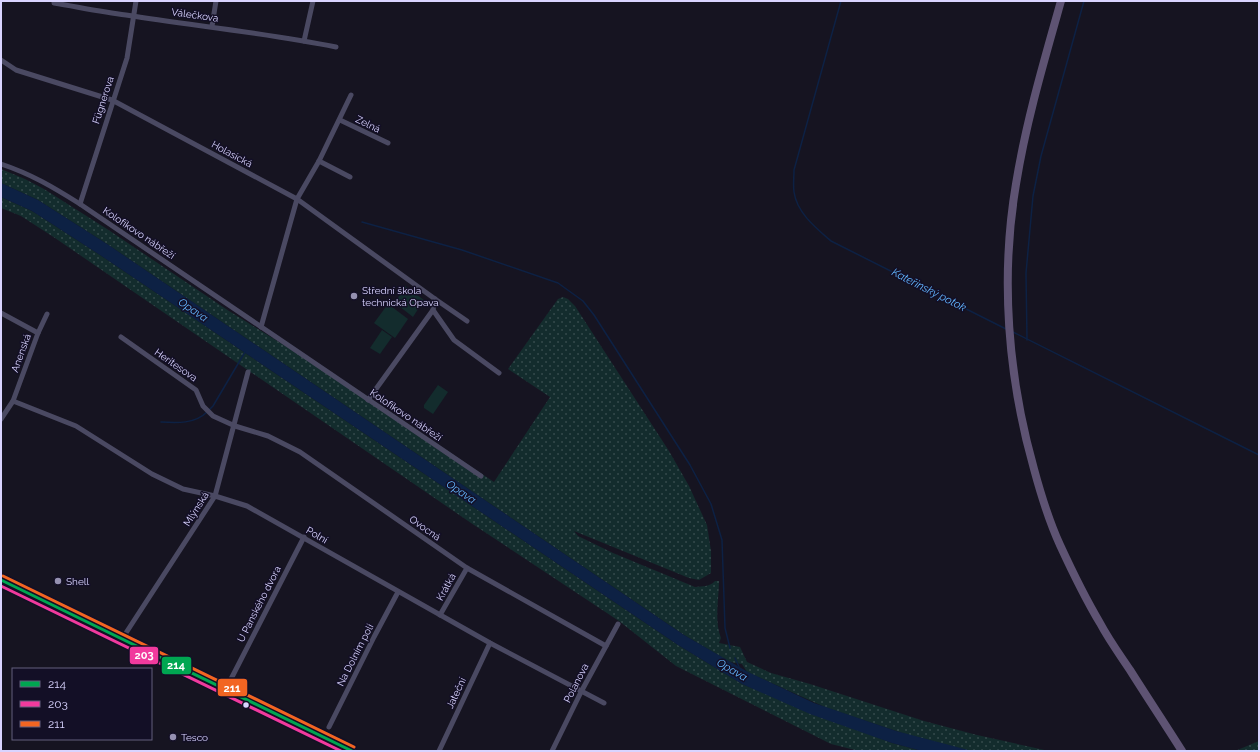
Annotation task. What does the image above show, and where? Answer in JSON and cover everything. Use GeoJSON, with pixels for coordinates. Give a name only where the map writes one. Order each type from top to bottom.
{"type":"FeatureCollection","features":[{"type":"Feature","properties":{"kind":"main road"},"geometry":{"type":"LineString","coordinates":[[1061,1],[1029,116],[1012,211],[1008,311],[1012,359],[1023,429],[1041,497],[1059,543],[1080,586],[1100,625],[1182,751]]}},
{"type":"Feature","properties":{"kind":"street","name":"Válečkova"},"geometry":{"type":"LineString","coordinates":[[54,1],[54,3],[134,16],[212,26],[336,47]]}},
{"type":"Feature","properties":{"kind":"street","name":"Fügnerova"},"geometry":{"type":"LineString","coordinates":[[80,204],[112,100],[127,58],[136,1]]}},
{"type":"Feature","properties":{"kind":"street"},"geometry":{"type":"LineString","coordinates":[[212,26],[216,1]]}},
{"type":"Feature","properties":{"kind":"street"},"geometry":{"type":"LineString","coordinates":[[304,41],[313,1]]}},
{"type":"Feature","properties":{"kind":"street","name":"Holasická"},"geometry":{"type":"LineString","coordinates":[[1,60],[16,70],[112,100],[297,199],[434,299],[467,321]]}},
{"type":"Feature","properties":{"kind":"street","name":"Zelná"},"geometry":{"type":"LineString","coordinates":[[297,199],[340,120],[351,95]]}},
{"type":"Feature","properties":{"kind":"street","name":"Zelná"},"geometry":{"type":"LineString","coordinates":[[340,120],[388,143]]}},
{"type":"Feature","properties":{"kind":"street"},"geometry":{"type":"LineString","coordinates":[[318,161],[350,177]]}},
{"type":"Feature","properties":{"kind":"street","name":"Kolofíkovo nábřeží"},"geometry":{"type":"LineString","coordinates":[[1,164],[25,172],[41,180],[80,204],[481,476]]}},
{"type":"Feature","properties":{"kind":"street"},"geometry":{"type":"LineString","coordinates":[[261,327],[297,199]]}},
{"type":"Feature","properties":{"kind":"street"},"geometry":{"type":"LineString","coordinates":[[368,400],[433,310],[434,299]]}},
{"type":"Feature","properties":{"kind":"street"},"geometry":{"type":"LineString","coordinates":[[433,310],[454,340],[499,373]]}},
{"type":"Feature","properties":{"kind":"street"},"geometry":{"type":"LineString","coordinates":[[1,313],[38,333]]}},
{"type":"Feature","properties":{"kind":"street","name":"Anenská"},"geometry":{"type":"LineString","coordinates":[[1,419],[13,401],[38,333],[47,314]]}},
{"type":"Feature","properties":{"kind":"street","name":"Heritesova"},"geometry":{"type":"LineString","coordinates":[[121,337],[196,390],[204,406],[213,416],[234,426]]}},
{"type":"Feature","properties":{"kind":"street","name":"Mlýnská"},"geometry":{"type":"LineString","coordinates":[[122,639],[215,496],[248,372]]}},
{"type":"Feature","properties":{"kind":"street","name":"Polní"},"geometry":{"type":"LineString","coordinates":[[13,401],[76,426],[152,474],[183,488],[248,506],[490,643],[604,703]]}},
{"type":"Feature","properties":{"kind":"street","name":"Ovocná"},"geometry":{"type":"LineString","coordinates":[[234,426],[268,436],[300,452],[467,568],[606,646]]}},
{"type":"Feature","properties":{"kind":"street","name":"U Panského dvora"},"geometry":{"type":"LineString","coordinates":[[231,679],[304,537]]}},
{"type":"Feature","properties":{"kind":"street","name":"Krátká"},"geometry":{"type":"LineString","coordinates":[[440,615],[467,568]]}},
{"type":"Feature","properties":{"kind":"street"},"geometry":{"type":"LineString","coordinates":[[1,580],[122,639],[336,748],[352,751]]}},
{"type":"Feature","properties":{"kind":"street","name":"Na Dolním poli"},"geometry":{"type":"LineString","coordinates":[[329,727],[398,592]]}},
{"type":"Feature","properties":{"kind":"street","name":"Polanova"},"geometry":{"type":"LineString","coordinates":[[552,751],[581,692],[618,624]]}},
{"type":"Feature","properties":{"kind":"street","name":"Jateční"},"geometry":{"type":"LineString","coordinates":[[439,751],[490,643]]}},
{"type":"Feature","properties":{"kind":"green space"},"geometry":{"type":"Polygon","coordinates":[[[1,169],[44,189],[107,229],[229,311],[367,397],[494,482],[550,397],[508,369],[558,299],[563,297],[568,299],[575,306],[669,451],[689,486],[707,525],[711,551],[711,573],[699,580],[689,578],[574,531],[578,536],[613,553],[695,587],[708,585],[715,581],[719,581],[717,617],[721,638],[719,643],[740,647],[747,662],[771,673],[924,721],[977,735],[1049,751],[968,751],[905,734],[827,708],[747,672],[742,664],[730,662],[684,635],[107,244],[38,200],[1,183],[1,169]]]}},
{"type":"Feature","properties":{"kind":"green space"},"geometry":{"type":"Polygon","coordinates":[[[1,197],[32,211],[100,255],[678,645],[742,684],[892,743],[922,751],[859,751],[831,744],[676,666],[619,621],[471,523],[55,238],[21,216],[1,208],[1,197]]]}},
{"type":"Feature","properties":{"kind":"green space"},"geometry":{"type":"Polygon","coordinates":[[[405,286],[424,300],[413,317],[395,303],[405,286]]]}},
{"type":"Feature","properties":{"kind":"green space"},"geometry":{"type":"Polygon","coordinates":[[[388,304],[408,319],[395,338],[374,323],[388,304]]]}},
{"type":"Feature","properties":{"kind":"green space"},"geometry":{"type":"Polygon","coordinates":[[[382,330],[392,337],[380,354],[370,348],[382,330]]]}},
{"type":"Feature","properties":{"kind":"green space"},"geometry":{"type":"Polygon","coordinates":[[[438,385],[448,392],[433,414],[424,408],[424,405],[438,385]]]}},
{"type":"Feature","properties":{"kind":"green space"},"geometry":{"type":"Polygon","coordinates":[[[1259,741],[1259,751],[1235,751],[1259,741]]]}},
{"type":"Feature","properties":{"kind":"water","name":"Opava"},"geometry":{"type":"Polygon","coordinates":[[[1,183],[38,200],[107,244],[684,635],[748,672],[814,703],[896,731],[972,751],[922,751],[892,743],[810,714],[742,684],[678,645],[100,255],[32,211],[1,197],[1,183]]]}},
{"type":"Feature","properties":{"kind":"waterway","name":"Kateřinský potok"},"geometry":{"type":"LineString","coordinates":[[841,1],[794,170],[794,192],[799,207],[808,220],[831,241],[1006,329]]}},
{"type":"Feature","properties":{"kind":"waterway"},"geometry":{"type":"LineString","coordinates":[[1027,340],[1026,273],[1033,196],[1041,156],[1084,1]]}},
{"type":"Feature","properties":{"kind":"waterway"},"geometry":{"type":"LineString","coordinates":[[362,222],[462,250],[558,283],[583,301],[594,315],[690,465],[711,504],[722,540],[725,628],[730,648]]}},
{"type":"Feature","properties":{"kind":"waterway","name":"Kateřinský potok"},"geometry":{"type":"LineString","coordinates":[[1013,332],[1259,455]]}},
{"type":"Feature","properties":{"kind":"waterway"},"geometry":{"type":"LineString","coordinates":[[209,410],[213,406],[245,352]]}},
{"type":"Feature","properties":{"kind":"waterway"},"geometry":{"type":"LineString","coordinates":[[161,422],[191,421],[207,412]]}},
{"type":"Feature","properties":{"kind":"waterway","name":"Opava"},"geometry":{"type":"LineString","coordinates":[[735,658],[740,669]]}},
{"type":"Feature","properties":{"kind":"transit line","name":"211"},"geometry":{"type":"LineString","coordinates":[[3,576],[354,747]]}},
{"type":"Feature","properties":{"kind":"transit line","name":"214"},"geometry":{"type":"LineString","coordinates":[[1,580],[352,751]]}},
{"type":"Feature","properties":{"kind":"transit line","name":"203"},"geometry":{"type":"LineString","coordinates":[[1,586],[341,751]]}},
{"type":"Feature","properties":{"kind":"place","name":"Střední škola technická Opava"},"geometry":{"type":"Point","coordinates":[354,296]}},
{"type":"Feature","properties":{"kind":"place","name":"Shell"},"geometry":{"type":"Point","coordinates":[58,581]}},
{"type":"Feature","properties":{"kind":"place","name":"Tesco"},"geometry":{"type":"Point","coordinates":[173,737]}}]}
